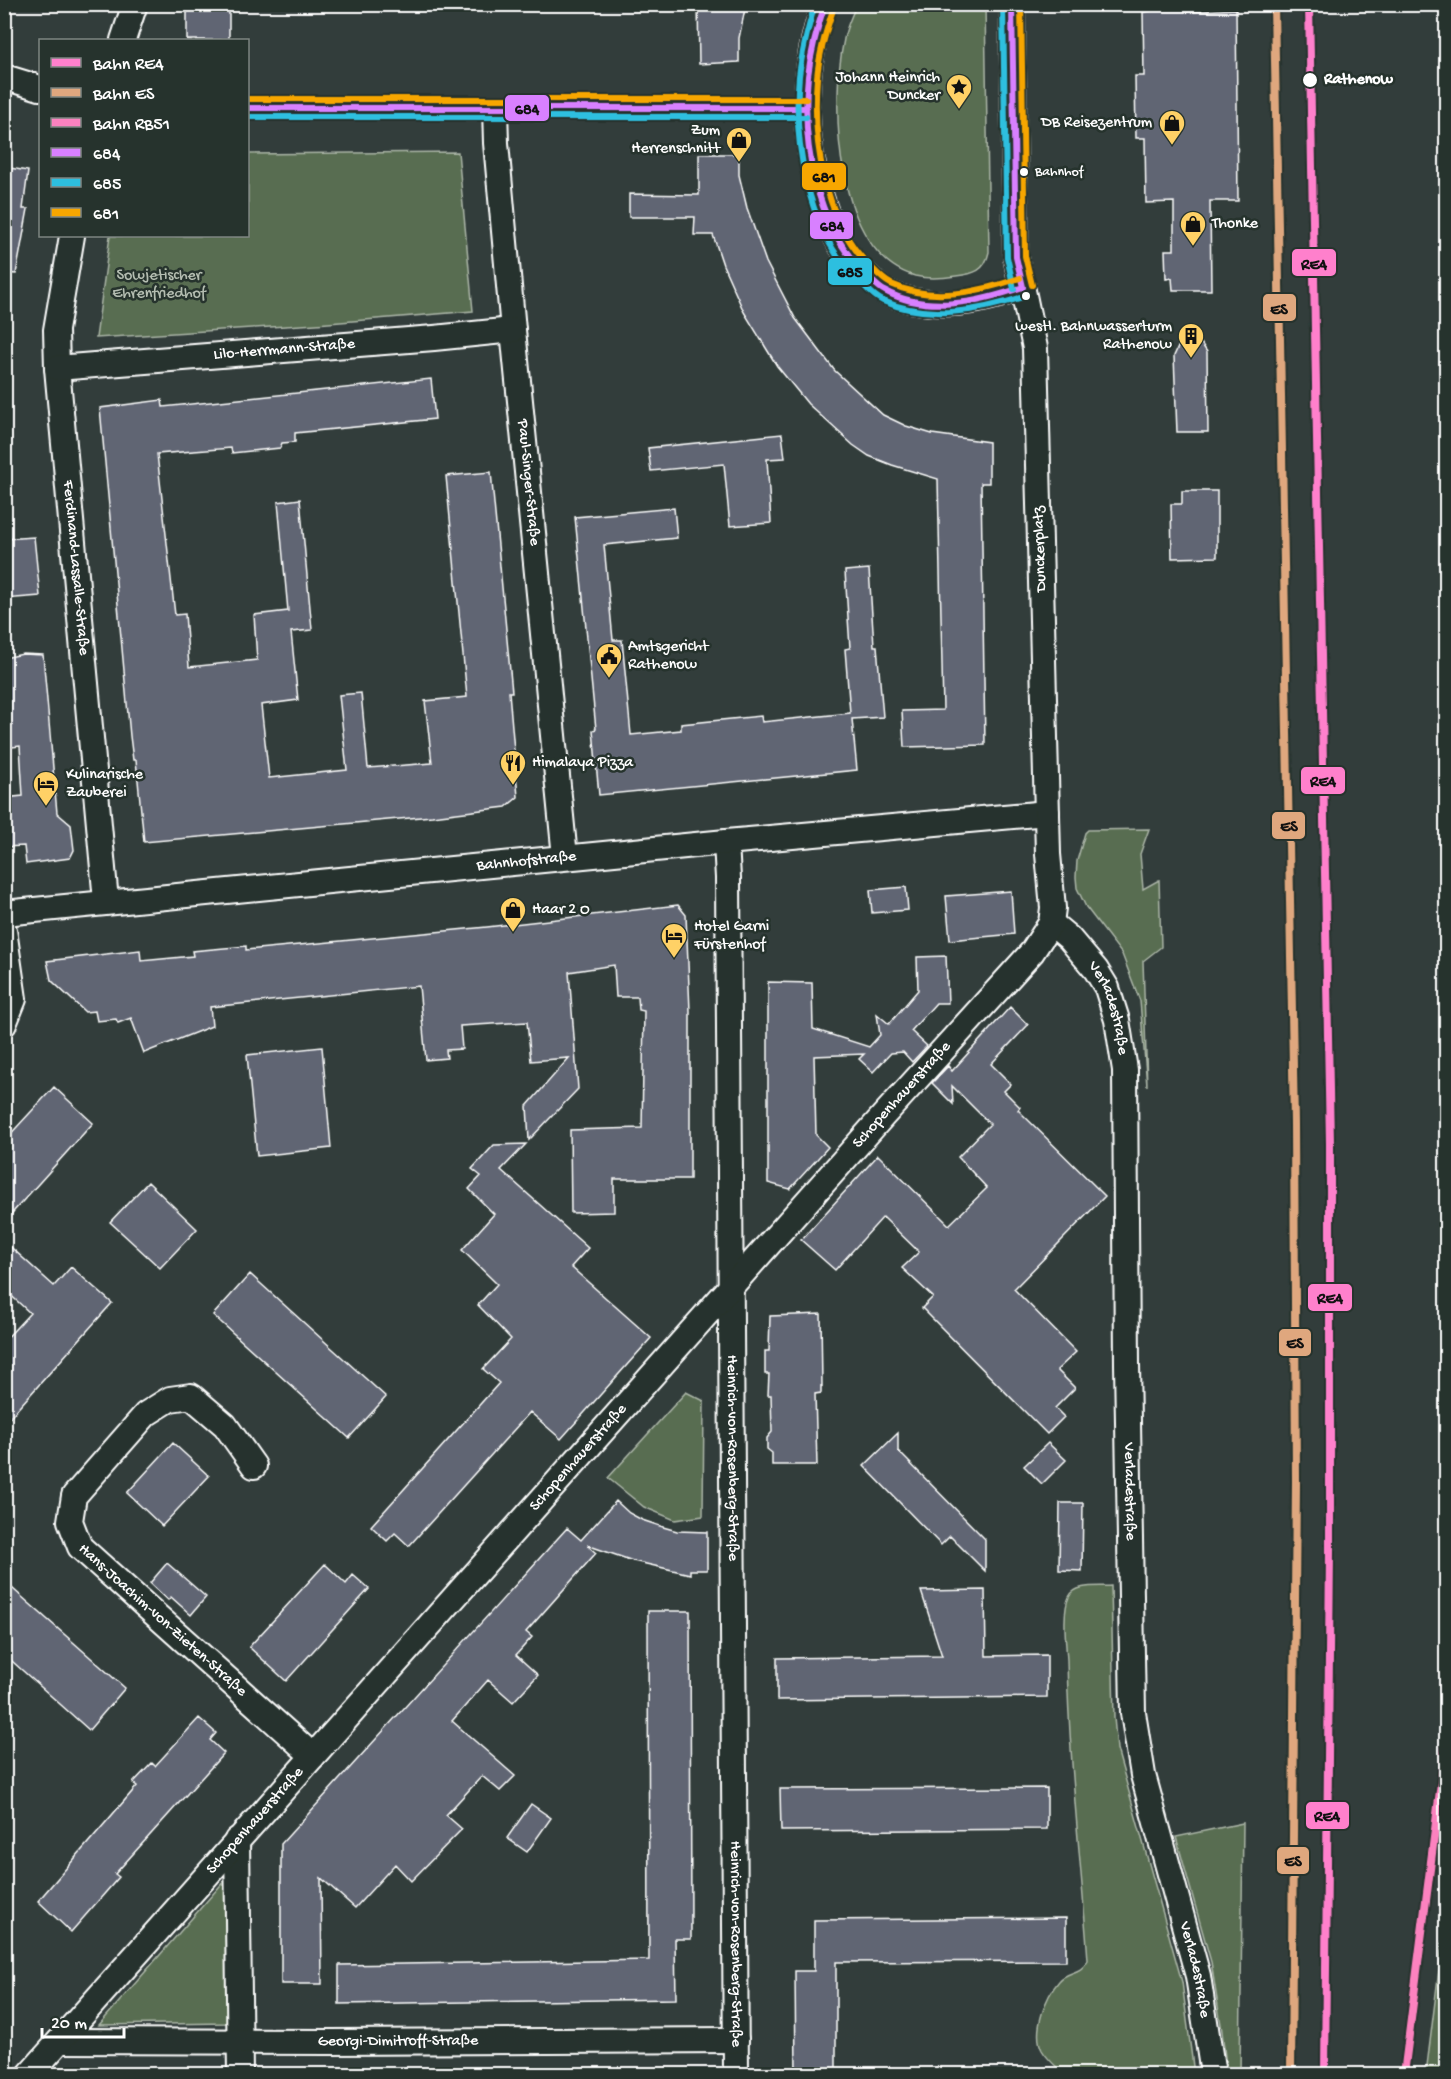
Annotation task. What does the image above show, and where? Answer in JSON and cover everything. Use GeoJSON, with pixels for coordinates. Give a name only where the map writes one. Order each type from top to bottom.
{"type":"FeatureCollection","features":[{"type":"Feature","properties":{"kind":"street"},"geometry":{"type":"LineString","coordinates":[[123,39],[135,4]]}},
{"type":"Feature","properties":{"kind":"street"},"geometry":{"type":"LineString","coordinates":[[825,4],[816,33],[810,68],[806,108],[808,145],[830,227],[853,264],[885,291],[920,302],[958,303],[996,297],[1023,287]]}},
{"type":"Feature","properties":{"kind":"street","name":"Dunckerplatz"},"geometry":{"type":"LineString","coordinates":[[1012,4],[1016,257],[1035,348],[1047,813]]}},
{"type":"Feature","properties":{"kind":"street"},"geometry":{"type":"LineString","coordinates":[[4,76],[39,88]]}},
{"type":"Feature","properties":{"kind":"street"},"geometry":{"type":"LineString","coordinates":[[249,108],[806,108]]}},
{"type":"Feature","properties":{"kind":"street","name":"Paul-Singer-Straße"},"geometry":{"type":"LineString","coordinates":[[495,108],[496,143],[513,330],[565,857]]}},
{"type":"Feature","properties":{"kind":"street","name":"Ferdinand-Lassalle-Straße"},"geometry":{"type":"LineString","coordinates":[[72,237],[56,330],[57,368],[106,901]]}},
{"type":"Feature","properties":{"kind":"street","name":"Lilo-Herrmann-Straße"},"geometry":{"type":"LineString","coordinates":[[57,368],[513,330]]}},
{"type":"Feature","properties":{"kind":"street"},"geometry":{"type":"LineString","coordinates":[[1047,813],[1053,908],[1051,923]]}},
{"type":"Feature","properties":{"kind":"street","name":"Bahnhofstraße"},"geometry":{"type":"LineString","coordinates":[[4,912],[1047,813]]}},
{"type":"Feature","properties":{"kind":"street","name":"Heinrich-von-Rosenberg-Straße"},"geometry":{"type":"LineString","coordinates":[[726,842],[732,1287],[736,2074]]}},
{"type":"Feature","properties":{"kind":"street","name":"Schopenhauerstraße"},"geometry":{"type":"LineString","coordinates":[[30,2074],[883,1116],[1032,952],[1051,923]]}},
{"type":"Feature","properties":{"kind":"street","name":"Verladestraße"},"geometry":{"type":"LineString","coordinates":[[1051,923],[1069,938],[1090,962],[1107,988],[1117,1020],[1125,1070],[1127,1376],[1133,1713],[1143,1775],[1198,1976],[1213,2074]]}},
{"type":"Feature","properties":{"kind":"street"},"geometry":{"type":"LineString","coordinates":[[4,930],[14,999],[4,1024]]}},
{"type":"Feature","properties":{"kind":"street","name":"Hans-Joachim-von-Zieten-Straße"},"geometry":{"type":"LineString","coordinates":[[254,1466],[225,1425],[191,1396],[170,1399],[147,1414],[74,1496],[70,1521],[80,1547],[313,1756]]}},
{"type":"Feature","properties":{"kind":"street"},"geometry":{"type":"LineString","coordinates":[[237,1840],[240,2074]]}},
{"type":"Feature","properties":{"kind":"street","name":"Georgi-Dimitroff-Straße"},"geometry":{"type":"LineString","coordinates":[[60,2041],[736,2040]]}},
{"type":"Feature","properties":{"kind":"green space"},"geometry":{"type":"Polygon","coordinates":[[[856,5],[985,5],[989,252],[982,267],[973,273],[946,277],[920,277],[888,262],[868,239],[853,208],[844,174],[839,137],[838,101],[844,39],[856,5]]]}},
{"type":"Feature","properties":{"kind":"green space","name":"Sowjetischer Ehrenfriedhof"},"geometry":{"type":"Polygon","coordinates":[[[458,152],[473,311],[96,338],[110,237],[249,237],[249,154],[458,152]]]}},
{"type":"Feature","properties":{"kind":"green space"},"geometry":{"type":"Polygon","coordinates":[[[1149,829],[1140,854],[1143,889],[1159,880],[1161,947],[1143,961],[1147,1086],[1140,1001],[1122,954],[1086,907],[1077,888],[1076,877],[1077,861],[1085,833],[1088,830],[1149,829]]]}},
{"type":"Feature","properties":{"kind":"green space"},"geometry":{"type":"Polygon","coordinates":[[[686,1392],[704,1401],[703,1516],[675,1520],[644,1507],[608,1478],[686,1392]]]}},
{"type":"Feature","properties":{"kind":"green space"},"geometry":{"type":"Polygon","coordinates":[[[1111,1586],[1114,1718],[1117,1749],[1182,1982],[1194,2074],[1064,2074],[1047,2057],[1039,2042],[1042,2014],[1049,1995],[1059,1981],[1066,1975],[1078,1971],[1088,1960],[1070,1735],[1065,1628],[1067,1603],[1076,1590],[1111,1586]]]}},
{"type":"Feature","properties":{"kind":"green space"},"geometry":{"type":"Polygon","coordinates":[[[1243,1823],[1240,2074],[1227,2074],[1211,1962],[1176,1837],[1243,1823]]]}},
{"type":"Feature","properties":{"kind":"green space"},"geometry":{"type":"Polygon","coordinates":[[[226,1879],[228,2023],[99,2025],[226,1879]]]}},
{"type":"Feature","properties":{"kind":"green space"},"geometry":{"type":"Polygon","coordinates":[[[1446,1913],[1446,2074],[1426,2074],[1446,1913]]]}},
{"type":"Feature","properties":{"kind":"building"},"geometry":{"type":"Polygon","coordinates":[[[187,4],[229,4],[229,39],[187,39],[187,4]]]}},
{"type":"Feature","properties":{"kind":"building"},"geometry":{"type":"Polygon","coordinates":[[[698,4],[746,4],[739,38],[739,62],[699,64],[698,4]]]}},
{"type":"Feature","properties":{"kind":"building"},"geometry":{"type":"Polygon","coordinates":[[[1151,4],[1187,4],[1187,12],[1236,9],[1238,201],[1210,201],[1211,290],[1173,290],[1172,278],[1166,279],[1165,250],[1174,250],[1174,202],[1146,203],[1145,138],[1136,138],[1135,76],[1144,76],[1143,12],[1150,11],[1151,4]]]}},
{"type":"Feature","properties":{"kind":"building"},"geometry":{"type":"Polygon","coordinates":[[[699,154],[739,154],[739,175],[747,208],[766,262],[795,318],[835,371],[883,415],[906,426],[932,434],[989,442],[989,483],[981,483],[985,745],[904,747],[902,711],[943,710],[938,479],[869,456],[853,445],[808,404],[777,366],[744,312],[723,265],[713,235],[694,235],[695,217],[629,217],[629,194],[699,195],[699,154]]]}},
{"type":"Feature","properties":{"kind":"building"},"geometry":{"type":"Polygon","coordinates":[[[4,167],[28,171],[23,209],[28,209],[16,274],[4,273],[4,167]]]}},
{"type":"Feature","properties":{"kind":"building"},"geometry":{"type":"Polygon","coordinates":[[[1190,341],[1201,343],[1207,352],[1208,432],[1177,432],[1174,356],[1179,345],[1190,341]]]}},
{"type":"Feature","properties":{"kind":"building"},"geometry":{"type":"Polygon","coordinates":[[[431,379],[435,419],[295,433],[295,442],[282,443],[280,448],[232,453],[231,448],[157,454],[175,615],[185,614],[189,667],[257,660],[254,615],[288,611],[278,502],[300,499],[312,630],[291,632],[298,700],[261,705],[269,778],[347,770],[339,695],[361,693],[368,768],[432,763],[425,701],[467,697],[446,476],[491,472],[512,692],[509,692],[518,797],[506,807],[432,816],[144,842],[136,760],[133,760],[130,736],[100,408],[162,400],[163,407],[431,379]]]}},
{"type":"Feature","properties":{"kind":"building"},"geometry":{"type":"Polygon","coordinates":[[[782,434],[785,458],[767,459],[771,523],[730,526],[724,464],[651,471],[648,448],[782,434]]]}},
{"type":"Feature","properties":{"kind":"building"},"geometry":{"type":"Polygon","coordinates":[[[1182,491],[1217,491],[1217,557],[1172,558],[1171,504],[1182,504],[1182,491]]]}},
{"type":"Feature","properties":{"kind":"building","name":"Amtsgericht Rathenow"},"geometry":{"type":"Polygon","coordinates":[[[674,508],[677,538],[604,545],[613,640],[622,640],[631,735],[681,730],[681,724],[761,716],[762,722],[850,713],[845,649],[850,648],[845,571],[869,569],[874,646],[877,646],[883,717],[852,719],[857,770],[599,795],[593,730],[596,729],[575,517],[674,508]]]}},
{"type":"Feature","properties":{"kind":"building"},"geometry":{"type":"Polygon","coordinates":[[[34,537],[40,596],[4,599],[4,539],[34,537]]]}},
{"type":"Feature","properties":{"kind":"building"},"geometry":{"type":"Polygon","coordinates":[[[23,654],[43,655],[57,813],[71,825],[74,850],[70,858],[26,864],[24,846],[4,847],[4,798],[23,796],[20,746],[4,748],[4,658],[23,654]]]}},
{"type":"Feature","properties":{"kind":"building"},"geometry":{"type":"Polygon","coordinates":[[[906,887],[908,910],[872,913],[870,890],[906,887]]]}},
{"type":"Feature","properties":{"kind":"building"},"geometry":{"type":"Polygon","coordinates":[[[1011,891],[1014,934],[950,940],[946,896],[1011,891]]]}},
{"type":"Feature","properties":{"kind":"building"},"geometry":{"type":"Polygon","coordinates":[[[678,905],[686,915],[690,1011],[690,1179],[614,1179],[614,1212],[571,1213],[570,1130],[642,1128],[644,1011],[639,1010],[638,997],[616,997],[614,965],[569,972],[578,1089],[529,1140],[527,1106],[569,1058],[531,1061],[527,1022],[460,1026],[462,1049],[446,1050],[447,1058],[426,1060],[419,986],[210,1007],[212,1026],[144,1053],[131,1018],[118,1023],[116,1019],[97,1021],[95,1011],[85,1012],[51,980],[47,961],[140,950],[141,961],[193,956],[192,951],[246,946],[246,950],[487,927],[678,905]]]}},
{"type":"Feature","properties":{"kind":"building"},"geometry":{"type":"Polygon","coordinates":[[[946,956],[948,1003],[936,1003],[911,1031],[927,1046],[912,1062],[903,1052],[891,1053],[873,1072],[859,1059],[864,1054],[814,1056],[816,1135],[828,1147],[790,1189],[768,1183],[768,982],[812,983],[813,1029],[869,1047],[880,1035],[877,1014],[889,1024],[918,990],[917,957],[946,956]]]}},
{"type":"Feature","properties":{"kind":"building"},"geometry":{"type":"Polygon","coordinates":[[[1010,1007],[1028,1025],[991,1064],[1011,1084],[1004,1091],[1020,1107],[1018,1110],[1105,1196],[1014,1289],[1076,1352],[1057,1370],[1075,1388],[1055,1408],[1064,1417],[1047,1434],[922,1308],[933,1297],[902,1268],[919,1252],[883,1217],[835,1270],[801,1240],[878,1155],[949,1225],[987,1188],[958,1157],[990,1124],[952,1086],[953,1104],[932,1083],[948,1066],[952,1071],[1010,1007]]]}},
{"type":"Feature","properties":{"kind":"building"},"geometry":{"type":"Polygon","coordinates":[[[322,1047],[331,1148],[257,1156],[247,1055],[322,1047]]]}},
{"type":"Feature","properties":{"kind":"building"},"geometry":{"type":"Polygon","coordinates":[[[54,1087],[93,1123],[4,1222],[4,1141],[54,1087]]]}},
{"type":"Feature","properties":{"kind":"building"},"geometry":{"type":"Polygon","coordinates":[[[526,1144],[501,1170],[588,1248],[571,1267],[651,1338],[561,1439],[530,1412],[409,1546],[395,1533],[387,1541],[371,1526],[499,1383],[483,1369],[511,1339],[478,1305],[497,1284],[462,1250],[494,1214],[469,1189],[481,1176],[472,1169],[494,1145],[526,1144]]]}},
{"type":"Feature","properties":{"kind":"building"},"geometry":{"type":"Polygon","coordinates":[[[148,1182],[197,1229],[160,1268],[110,1222],[148,1182]]]}},
{"type":"Feature","properties":{"kind":"building"},"geometry":{"type":"Polygon","coordinates":[[[4,1241],[54,1286],[71,1267],[112,1303],[4,1424],[4,1341],[30,1313],[4,1289],[4,1241]]]}},
{"type":"Feature","properties":{"kind":"building"},"geometry":{"type":"Polygon","coordinates":[[[250,1274],[386,1397],[349,1438],[213,1315],[250,1274]]]}},
{"type":"Feature","properties":{"kind":"building"},"geometry":{"type":"Polygon","coordinates":[[[821,1314],[822,1387],[821,1385],[821,1393],[815,1394],[817,1465],[772,1465],[772,1453],[767,1449],[767,1438],[772,1432],[771,1395],[768,1395],[769,1374],[765,1374],[765,1351],[769,1351],[770,1316],[821,1314]]]}},
{"type":"Feature","properties":{"kind":"building"},"geometry":{"type":"Polygon","coordinates":[[[898,1433],[898,1451],[985,1539],[985,1571],[950,1536],[941,1545],[864,1466],[898,1433]]]}},
{"type":"Feature","properties":{"kind":"building"},"geometry":{"type":"Polygon","coordinates":[[[173,1443],[209,1476],[162,1526],[127,1493],[173,1443]]]}},
{"type":"Feature","properties":{"kind":"building"},"geometry":{"type":"Polygon","coordinates":[[[1048,1443],[1066,1460],[1042,1484],[1024,1466],[1048,1443]]]}},
{"type":"Feature","properties":{"kind":"building"},"geometry":{"type":"Polygon","coordinates":[[[616,1501],[629,1513],[642,1520],[677,1531],[707,1532],[707,1570],[690,1570],[690,1574],[633,1561],[587,1545],[596,1553],[526,1632],[532,1637],[516,1655],[538,1675],[513,1702],[488,1680],[452,1721],[515,1776],[500,1791],[482,1776],[446,1815],[462,1829],[411,1881],[395,1864],[355,1908],[321,1878],[322,1984],[281,1984],[281,1844],[567,1528],[581,1540],[616,1501]]]}},
{"type":"Feature","properties":{"kind":"building"},"geometry":{"type":"Polygon","coordinates":[[[1060,1503],[1083,1503],[1082,1571],[1059,1570],[1060,1503]]]}},
{"type":"Feature","properties":{"kind":"building"},"geometry":{"type":"Polygon","coordinates":[[[167,1563],[206,1597],[191,1615],[171,1597],[168,1600],[150,1583],[167,1563]]]}},
{"type":"Feature","properties":{"kind":"building"},"geometry":{"type":"Polygon","coordinates":[[[325,1564],[346,1584],[353,1575],[369,1589],[286,1681],[249,1647],[325,1564]]]}},
{"type":"Feature","properties":{"kind":"building"},"geometry":{"type":"Polygon","coordinates":[[[4,1581],[125,1688],[89,1730],[4,1654],[4,1581]]]}},
{"type":"Feature","properties":{"kind":"building"},"geometry":{"type":"Polygon","coordinates":[[[985,1590],[986,1656],[1047,1655],[1047,1697],[777,1700],[777,1658],[942,1656],[921,1591],[985,1590]]]}},
{"type":"Feature","properties":{"kind":"building"},"geometry":{"type":"Polygon","coordinates":[[[648,1611],[690,1611],[691,1939],[675,1939],[676,1999],[339,2004],[339,1965],[649,1960],[648,1611]]]}},
{"type":"Feature","properties":{"kind":"building"},"geometry":{"type":"Polygon","coordinates":[[[199,1718],[216,1733],[210,1740],[224,1753],[115,1874],[119,1877],[71,1932],[38,1901],[137,1786],[133,1783],[152,1763],[155,1766],[199,1718]]]}},
{"type":"Feature","properties":{"kind":"building"},"geometry":{"type":"Polygon","coordinates":[[[1047,1788],[1047,1829],[781,1831],[780,1789],[1047,1788]]]}},
{"type":"Feature","properties":{"kind":"building"},"geometry":{"type":"Polygon","coordinates":[[[531,1804],[551,1818],[527,1852],[507,1838],[531,1804]]]}},
{"type":"Feature","properties":{"kind":"building"},"geometry":{"type":"Polygon","coordinates":[[[1066,1918],[1066,1961],[836,1962],[836,2074],[796,2074],[795,1971],[814,1971],[814,1920],[1066,1918]]]}},
{"type":"Feature","properties":{"kind":"rail line","name":"ES"},"geometry":{"type":"LineString","coordinates":[[1274,4],[1294,1124],[1296,1481],[1291,2074]]}},
{"type":"Feature","properties":{"kind":"rail line","name":"RE4"},"geometry":{"type":"LineString","coordinates":[[1309,4],[1330,1144],[1330,1549],[1325,2074]]}},
{"type":"Feature","properties":{"kind":"rail line","name":"RB51"},"geometry":{"type":"LineString","coordinates":[[1404,2074],[1446,1743]]}},
{"type":"Feature","properties":{"kind":"transit line","name":"685"},"geometry":{"type":"LineString","coordinates":[[815,4],[799,76],[798,128],[801,155],[815,210],[825,235],[839,257],[855,277],[875,296],[900,307],[918,311],[954,312],[991,306],[1026,296]]}},
{"type":"Feature","properties":{"kind":"transit line","name":"684"},"geometry":{"type":"LineString","coordinates":[[825,4],[809,67],[806,102],[807,129],[810,156],[824,209],[835,234],[850,256],[882,290],[918,302],[936,304],[972,301],[1023,287]]}},
{"type":"Feature","properties":{"kind":"transit line","name":"685"},"geometry":{"type":"LineString","coordinates":[[1003,4],[1007,257],[1014,289]]}},
{"type":"Feature","properties":{"kind":"transit line","name":"684"},"geometry":{"type":"LineString","coordinates":[[1012,4],[1016,257],[1023,287]]}},
{"type":"Feature","properties":{"kind":"transit line","name":"681"},"geometry":{"type":"LineString","coordinates":[[1021,4],[1025,256],[1032,285]]}},
{"type":"Feature","properties":{"kind":"transit line","name":"681"},"geometry":{"type":"LineString","coordinates":[[834,7],[823,42],[818,69],[816,102],[819,153],[832,203],[854,248],[882,278],[891,284],[923,293],[972,291],[1020,278]]}},
{"type":"Feature","properties":{"kind":"transit line","name":"681"},"geometry":{"type":"LineString","coordinates":[[249,99],[806,99]]}},
{"type":"Feature","properties":{"kind":"transit line","name":"684"},"geometry":{"type":"LineString","coordinates":[[249,108],[806,108]]}},
{"type":"Feature","properties":{"kind":"transit line","name":"685"},"geometry":{"type":"LineString","coordinates":[[249,117],[806,117]]}},
{"type":"Feature","properties":{"kind":"place","name":"Rathenow"},"geometry":{"type":"Point","coordinates":[1310,80]}},
{"type":"Feature","properties":{"kind":"place","name":"Johann Heinrich Duncker"},"geometry":{"type":"Point","coordinates":[959,110]}},
{"type":"Feature","properties":{"kind":"place","name":"DB Reisezentrum"},"geometry":{"type":"Point","coordinates":[1172,146]}},
{"type":"Feature","properties":{"kind":"place","name":"Zum Herrenschnitt"},"geometry":{"type":"Point","coordinates":[739,163]}},
{"type":"Feature","properties":{"kind":"place","name":"Bahnhof"},"geometry":{"type":"Point","coordinates":[1024,172]}},
{"type":"Feature","properties":{"kind":"place","name":"Thonke"},"geometry":{"type":"Point","coordinates":[1193,247]}},
{"type":"Feature","properties":{"kind":"place","name":"westl. Bahnwasserturm Rathenow"},"geometry":{"type":"Point","coordinates":[1191,359]}},
{"type":"Feature","properties":{"kind":"place","name":"Amtsgericht Rathenow"},"geometry":{"type":"Point","coordinates":[609,679]}},
{"type":"Feature","properties":{"kind":"place","name":"Himalaya Pizza"},"geometry":{"type":"Point","coordinates":[513,786]}},
{"type":"Feature","properties":{"kind":"place","name":"Kulinarische Zauberei"},"geometry":{"type":"Point","coordinates":[46,807]}},
{"type":"Feature","properties":{"kind":"place","name":"Haar 2 O"},"geometry":{"type":"Point","coordinates":[513,933]}},
{"type":"Feature","properties":{"kind":"place","name":"Hotel Garni Fürstenhof"},"geometry":{"type":"Point","coordinates":[674,959]}}]}
